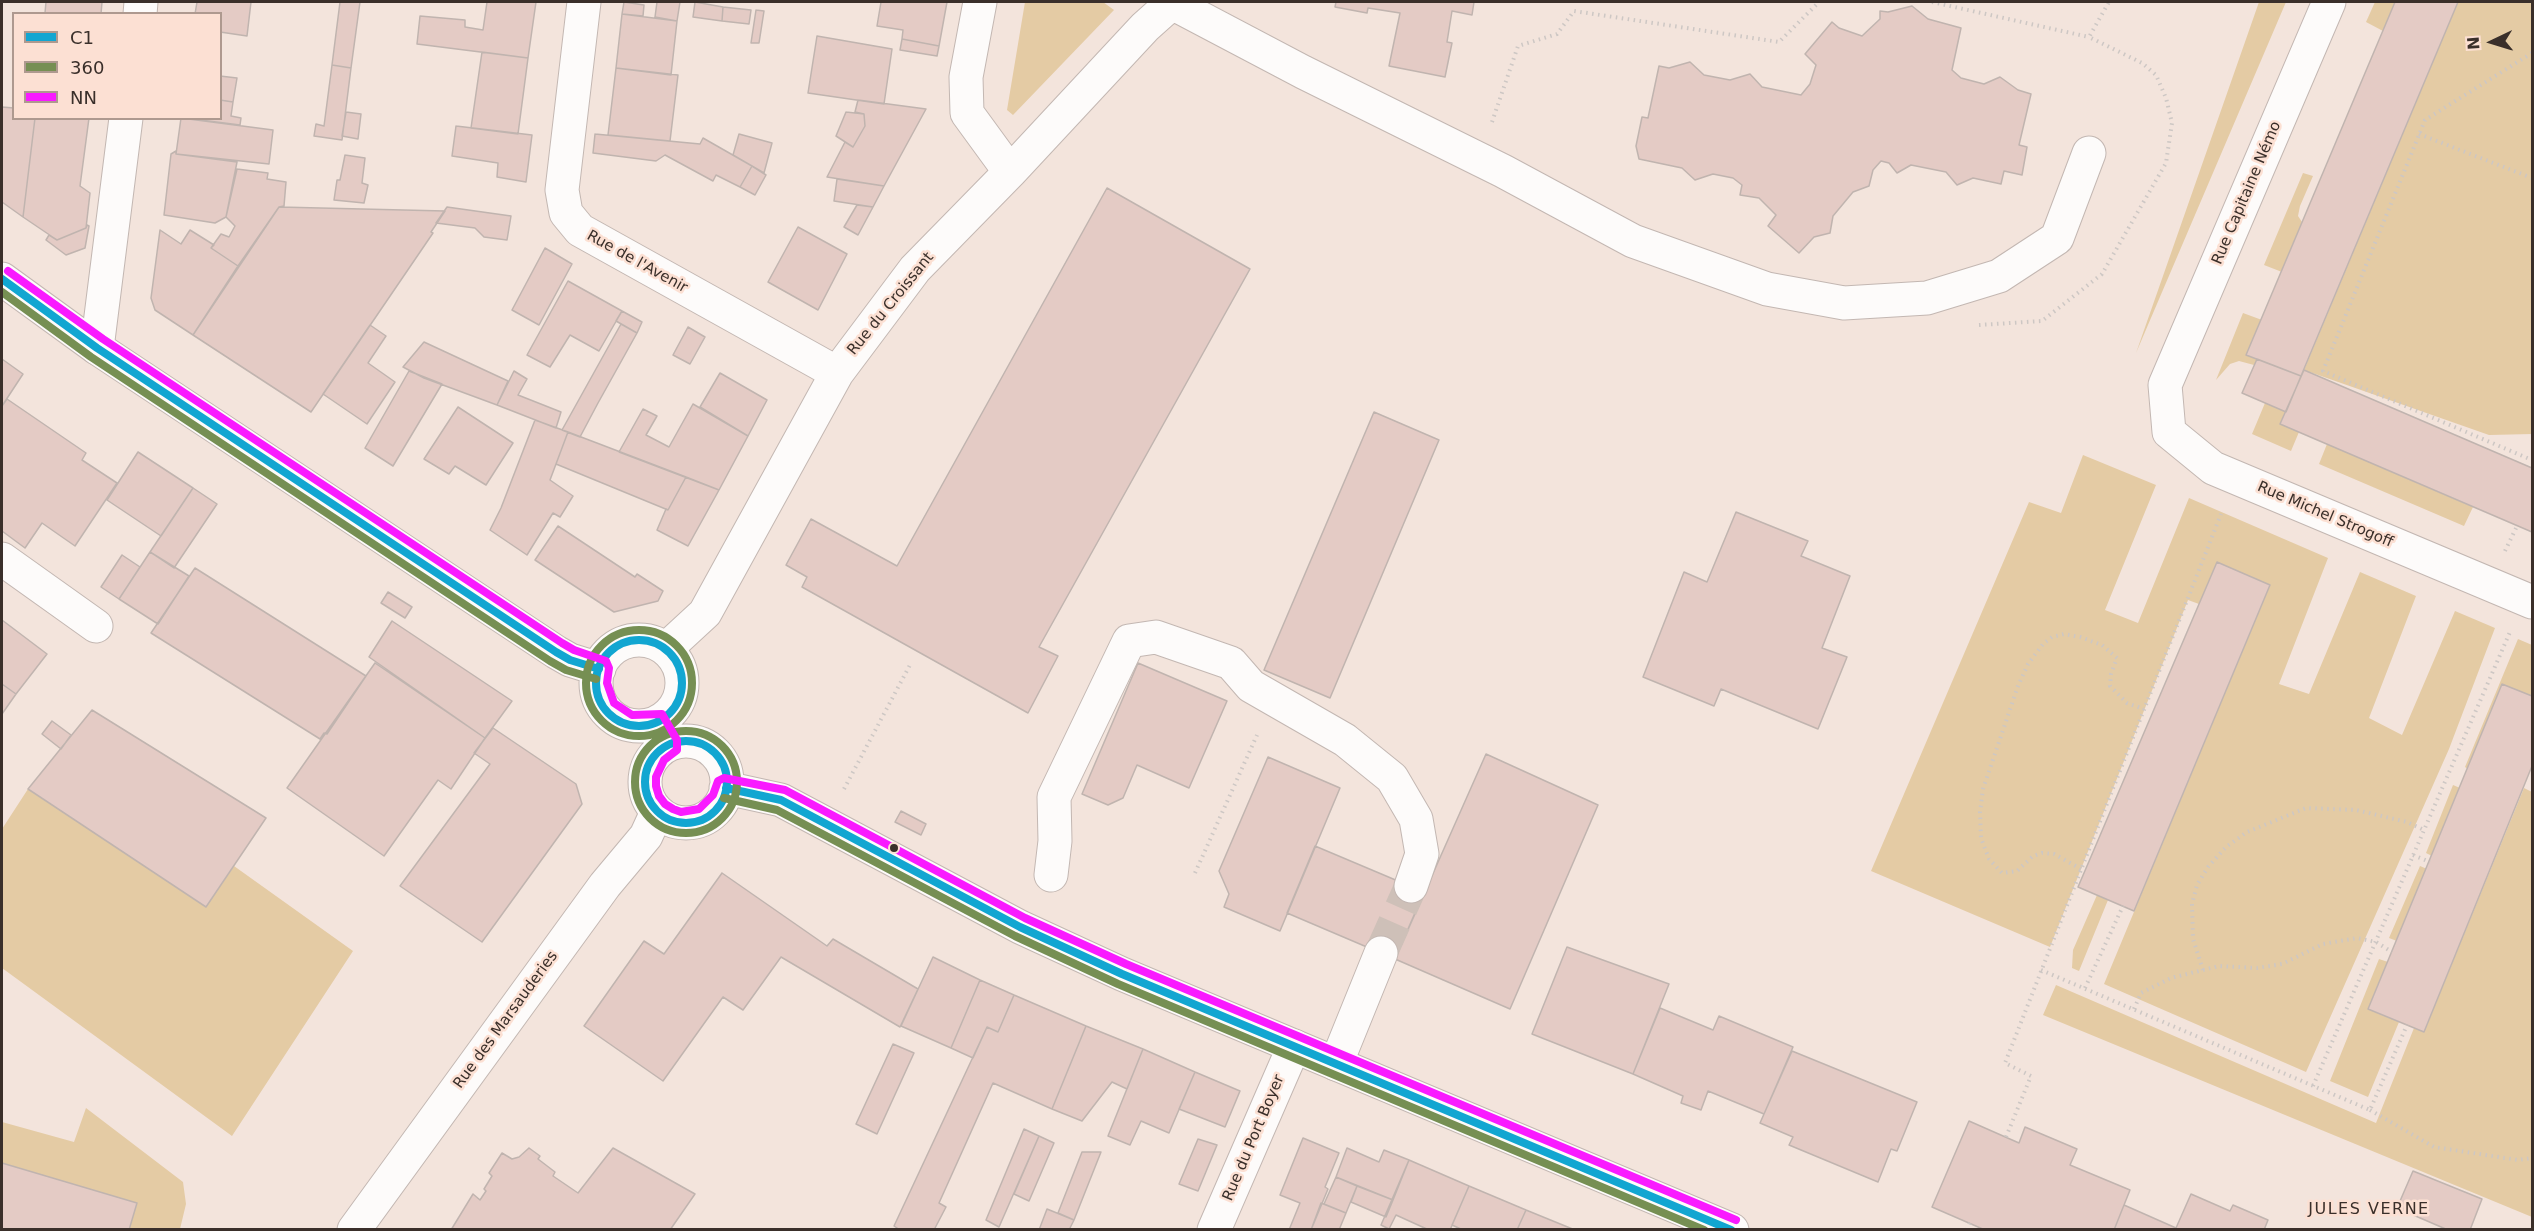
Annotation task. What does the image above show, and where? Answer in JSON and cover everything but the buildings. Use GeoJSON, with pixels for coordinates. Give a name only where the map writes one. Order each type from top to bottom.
{"type":"FeatureCollection","features":[{"type":"Feature","properties":{"kind":"street","name":"Rue de l'Avenir"},"geometry":{"type":"LineString","coordinates":[[584,2],[562,190],[566,213],[580,230],[837,373]]}},
{"type":"Feature","properties":{"kind":"street"},"geometry":{"type":"LineString","coordinates":[[980,2],[966,77],[967,113],[1010,172]]}},
{"type":"Feature","properties":{"kind":"street","name":"Rue du Croissant"},"geometry":{"type":"LineString","coordinates":[[666,649],[705,613],[837,373],[915,269],[1010,172],[1145,27],[1173,2]]}},
{"type":"Feature","properties":{"kind":"street"},"geometry":{"type":"LineString","coordinates":[[1173,2],[1303,72],[1480,159],[1633,241],[1767,289],[1844,303],[1927,298],[1999,276],[2057,238],[2089,153]]}},
{"type":"Feature","properties":{"kind":"street","name":"Rue Capitaine Némo"},"geometry":{"type":"LineString","coordinates":[[2165,385],[2329,2]]}},
{"type":"Feature","properties":{"kind":"street"},"geometry":{"type":"LineString","coordinates":[[98,348],[126,120]]}},
{"type":"Feature","properties":{"kind":"street"},"geometry":{"type":"LineString","coordinates":[[2,279],[98,348],[556,652],[570,660],[599,669]]}},
{"type":"Feature","properties":{"kind":"street","name":"Rue Michel Strogoff"},"geometry":{"type":"LineString","coordinates":[[2165,385],[2169,432],[2213,468],[2528,600]]}},
{"type":"Feature","properties":{"kind":"street"},"geometry":{"type":"LineString","coordinates":[[2,559],[96,626]]}},
{"type":"Feature","properties":{"kind":"street"},"geometry":{"type":"LineString","coordinates":[[1051,875],[1055,842],[1054,797],[1129,641],[1156,638],[1232,663],[1251,686],[1345,740],[1392,778],[1416,819],[1422,854],[1411,886]]}},
{"type":"Feature","properties":{"kind":"street"},"geometry":{"type":"LineString","coordinates":[[666,649],[653,642],[640,640],[626,642],[605,657],[596,683],[598,697],[606,710],[616,719],[629,725],[643,726],[662,734],[681,741],[705,745],[722,763],[726,788],[722,800],[714,811],[693,822],[680,823],[657,812],[645,789],[645,775],[649,763],[657,752],[662,734],[669,714],[678,703],[682,688],[681,674],[676,660],[666,649]]}},
{"type":"Feature","properties":{"kind":"street"},"geometry":{"type":"LineString","coordinates":[[726,788],[781,800],[1020,927],[1122,974],[1732,1230]]}},
{"type":"Feature","properties":{"kind":"street","name":"Rue des Marsauderies"},"geometry":{"type":"LineString","coordinates":[[354,1230],[598,894],[646,836],[657,812]]}},
{"type":"Feature","properties":{"kind":"street"},"geometry":{"type":"LineString","coordinates":[[1336,1064],[1382,953]]}},
{"type":"Feature","properties":{"kind":"street","name":"Rue du Port Boyer"},"geometry":{"type":"LineString","coordinates":[[1214,1230],[1293,1046]]}},
{"type":"Feature","properties":{"kind":"path"},"geometry":{"type":"LineString","coordinates":[[1480,159],[1518,46],[1557,34],[1574,11],[1779,42],[1819,2]]}},
{"type":"Feature","properties":{"kind":"path"},"geometry":{"type":"LineString","coordinates":[[1932,2],[2090,37]]}},
{"type":"Feature","properties":{"kind":"path"},"geometry":{"type":"LineString","coordinates":[[2532,53],[2425,120],[2323,370],[2532,460]]}},
{"type":"Feature","properties":{"kind":"path"},"geometry":{"type":"LineString","coordinates":[[2419,134],[2532,177]]}},
{"type":"Feature","properties":{"kind":"path"},"geometry":{"type":"LineString","coordinates":[[2006,1137],[2031,1076],[2005,1063],[2236,477]]}},
{"type":"Feature","properties":{"kind":"path"},"geometry":{"type":"LineString","coordinates":[[2313,1086],[2424,830],[2528,600]]}},
{"type":"Feature","properties":{"kind":"path"},"geometry":{"type":"LineString","coordinates":[[2081,869],[2054,854],[2042,853],[2032,856],[2017,871],[2002,873],[1989,859],[1981,838],[1980,812],[1983,789],[2018,686],[2028,664],[2043,644],[2052,637],[2064,634],[2102,645],[2117,658],[2111,674],[2110,686],[2127,703],[2144,709]]}},
{"type":"Feature","properties":{"kind":"path"},"geometry":{"type":"LineString","coordinates":[[825,824],[911,663]]}},
{"type":"Feature","properties":{"kind":"path"},"geometry":{"type":"LineString","coordinates":[[1195,873],[1273,698]]}},
{"type":"Feature","properties":{"kind":"path"},"geometry":{"type":"LineString","coordinates":[[2203,970],[2193,939],[2192,904],[2198,885],[2208,867],[2226,847],[2247,832],[2306,808],[2356,810],[2407,822],[2424,830]]}},
{"type":"Feature","properties":{"kind":"path"},"geometry":{"type":"LineString","coordinates":[[2413,855],[2430,861]]}},
{"type":"Feature","properties":{"kind":"path"},"geometry":{"type":"LineString","coordinates":[[2085,988],[2123,906]]}},
{"type":"Feature","properties":{"kind":"path"},"geometry":{"type":"LineString","coordinates":[[2133,1009],[2141,993],[2172,978],[2219,966],[2257,968],[2282,964],[2323,944],[2357,938],[2376,942],[2392,952]]}},
{"type":"Feature","properties":{"kind":"path"},"geometry":{"type":"LineString","coordinates":[[2041,970],[2370,1110],[2434,1148],[2518,1160],[2532,1158]]}},
{"type":"Feature","properties":{"kind":"path"},"geometry":{"type":"LineString","coordinates":[[2370,1110],[2407,1025]]}},
{"type":"Feature","properties":{"kind":"path"},"geometry":{"type":"LineString","coordinates":[[1967,1230],[1970,1223]]}},
{"type":"Feature","properties":{"kind":"shaded area"},"geometry":{"type":"Polygon","coordinates":[[[1025,2],[1103,2],[1114,10],[1013,115],[1007,110],[1025,2]]]}},
{"type":"Feature","properties":{"kind":"shaded area"},"geometry":{"type":"Polygon","coordinates":[[[2259,2],[2286,2],[2136,353],[2259,2]]]}},
{"type":"Feature","properties":{"kind":"shaded area"},"geometry":{"type":"Polygon","coordinates":[[[2375,2],[2395,2],[2383,31],[2366,22],[2375,2]]]}},
{"type":"Feature","properties":{"kind":"shaded area"},"geometry":{"type":"Polygon","coordinates":[[[2458,2],[2532,2],[2532,434],[2489,435],[2304,370],[2458,2]]]}},
{"type":"Feature","properties":{"kind":"shaded area"},"geometry":{"type":"Polygon","coordinates":[[[2303,173],[2313,176],[2300,206],[2298,216],[2302,222],[2282,272],[2264,265],[2303,173]]]}},
{"type":"Feature","properties":{"kind":"shaded area"},"geometry":{"type":"Polygon","coordinates":[[[2243,313],[2262,320],[2257,359],[2254,365],[2239,361],[2230,364],[2216,380],[2243,313]]]}},
{"type":"Feature","properties":{"kind":"shaded area"},"geometry":{"type":"Polygon","coordinates":[[[2265,403],[2286,412],[2280,424],[2299,432],[2291,451],[2252,434],[2265,403]]]}},
{"type":"Feature","properties":{"kind":"shaded area"},"geometry":{"type":"Polygon","coordinates":[[[2327,444],[2473,507],[2464,526],[2319,464],[2327,444]]]}},
{"type":"Feature","properties":{"kind":"shaded area"},"geometry":{"type":"Polygon","coordinates":[[[2083,455],[2156,485],[2105,610],[2138,623],[2189,498],[2328,558],[2279,684],[2309,694],[2360,572],[2416,596],[2369,718],[2402,735],[2455,611],[2495,628],[2449,749],[2306,1072],[2104,984],[2270,585],[2217,563],[2199,604],[2188,600],[2050,947],[1871,871],[2029,502],[2061,513],[2083,455]]]}},
{"type":"Feature","properties":{"kind":"shaded area"},"geometry":{"type":"Polygon","coordinates":[[[2518,639],[2532,645],[2532,696],[2502,684],[2468,769],[2465,767],[2518,639]]]}},
{"type":"Feature","properties":{"kind":"shaded area"},"geometry":{"type":"Polygon","coordinates":[[[2453,785],[2460,788],[2432,856],[2426,853],[2453,785]]]}},
{"type":"Feature","properties":{"kind":"shaded area"},"geometry":{"type":"Polygon","coordinates":[[[2524,788],[2532,792],[2532,1217],[2043,1015],[2056,985],[2376,1123],[2414,1028],[2424,1032],[2524,788]]]}},
{"type":"Feature","properties":{"kind":"shaded area"},"geometry":{"type":"Polygon","coordinates":[[[28,789],[206,906],[234,866],[353,951],[232,1136],[2,968],[2,829],[28,789]]]}},
{"type":"Feature","properties":{"kind":"shaded area"},"geometry":{"type":"Polygon","coordinates":[[[2420,866],[2427,869],[2397,941],[2389,938],[2420,866]]]}},
{"type":"Feature","properties":{"kind":"shaded area"},"geometry":{"type":"Polygon","coordinates":[[[2097,895],[2108,900],[2079,971],[2072,968],[2073,950],[2097,895]]]}},
{"type":"Feature","properties":{"kind":"shaded area"},"geometry":{"type":"Polygon","coordinates":[[[2379,959],[2388,962],[2368,1009],[2399,1022],[2368,1097],[2330,1081],[2379,959]]]}},
{"type":"Feature","properties":{"kind":"shaded area"},"geometry":{"type":"Polygon","coordinates":[[[86,1108],[183,1182],[186,1204],[180,1229],[129,1229],[136,1203],[2,1163],[2,1122],[74,1142],[86,1108]]]}},
{"type":"Feature","properties":{"kind":"tunnel"},"geometry":{"type":"LineString","coordinates":[[1381,953],[1411,886]]}},
{"type":"Feature","properties":{"kind":"transit line","name":"NN"},"geometry":{"type":"LineString","coordinates":[[8,271],[103,339],[562,643],[574,650],[606,661],[609,668],[607,683],[614,703],[632,715],[662,714],[677,740],[677,750],[664,760],[656,777],[659,796],[673,809],[681,812],[699,809],[713,795],[718,781],[724,778],[785,790],[1025,918],[1126,964],[1736,1220]]}},
{"type":"Feature","properties":{"kind":"transit line","name":"C1"},"geometry":{"type":"LineString","coordinates":[[2,279],[97,348],[556,652],[570,660],[599,669]]}},
{"type":"Feature","properties":{"kind":"transit line","name":"360"},"geometry":{"type":"LineString","coordinates":[[2,292],[91,357],[550,661],[566,670],[596,679]]}},
{"type":"Feature","properties":{"kind":"transit line","name":"360"},"geometry":{"type":"LineString","coordinates":[[639,630],[659,634],[677,645],[688,663],[692,683],[688,703],[677,721],[659,732],[639,736],[619,732],[601,721],[590,703],[586,683],[590,663],[601,645],[619,634],[639,630]]}},
{"type":"Feature","properties":{"kind":"transit line","name":"C1"},"geometry":{"type":"LineString","coordinates":[[639,640],[655,644],[669,653],[678,667],[682,683],[678,699],[669,713],[655,722],[639,726],[623,722],[609,713],[600,699],[596,683],[600,667],[609,653],[623,644],[639,640]]}},
{"type":"Feature","properties":{"kind":"transit line","name":"360"},"geometry":{"type":"LineString","coordinates":[[686,731],[706,735],[722,746],[733,762],[737,782],[733,802],[722,818],[706,829],[686,833],[666,829],[650,818],[639,802],[635,782],[639,762],[650,746],[666,735],[686,731]]}},
{"type":"Feature","properties":{"kind":"transit line","name":"C1"},"geometry":{"type":"LineString","coordinates":[[686,741],[702,744],[715,753],[724,766],[727,782],[724,798],[715,811],[702,820],[686,823],[670,820],[657,811],[648,798],[645,782],[648,766],[657,753],[670,744],[686,741]]}},
{"type":"Feature","properties":{"kind":"transit line","name":"C1"},"geometry":{"type":"LineString","coordinates":[[726,788],[781,800],[1020,927],[1122,974],[1731,1230]]}},
{"type":"Feature","properties":{"kind":"transit line","name":"360"},"geometry":{"type":"LineString","coordinates":[[724,798],[777,810],[1015,936],[1118,984],[1704,1230]]}},
{"type":"Feature","properties":{"kind":"district","name":"JULES VERNE"},"geometry":{"type":"Point","coordinates":[2369,1210]}}]}
